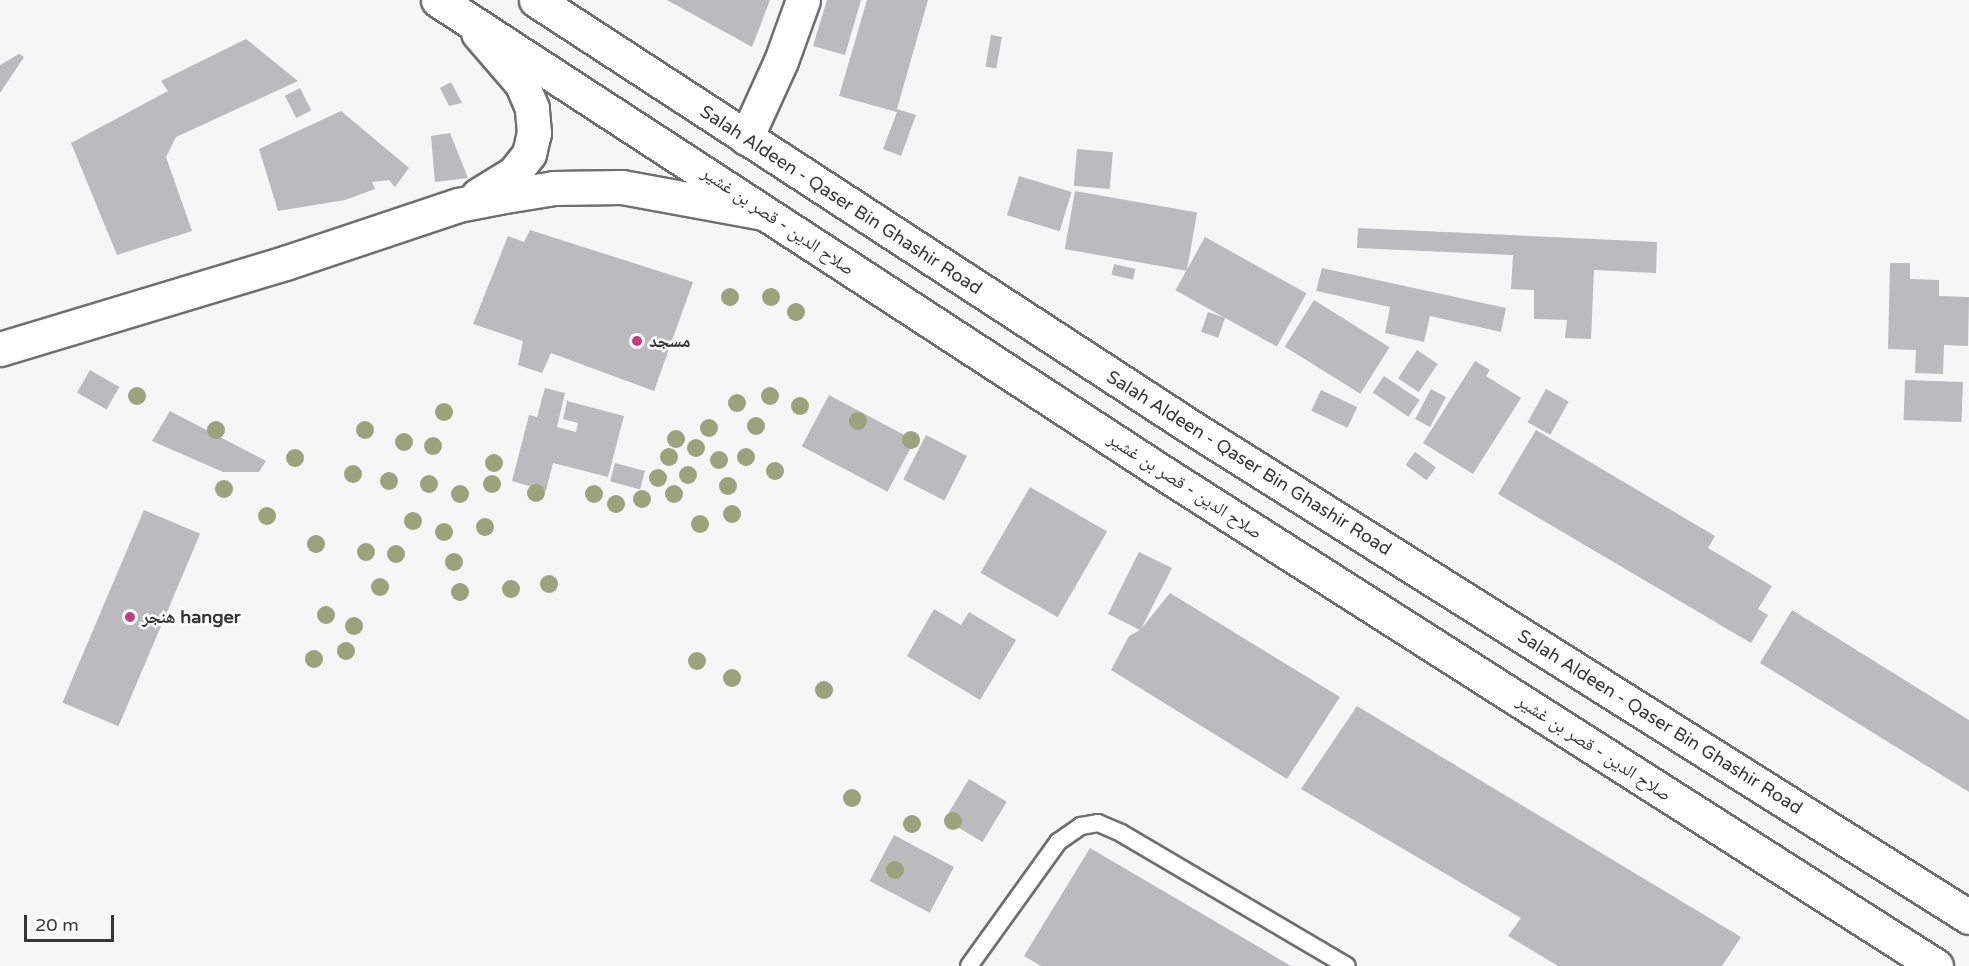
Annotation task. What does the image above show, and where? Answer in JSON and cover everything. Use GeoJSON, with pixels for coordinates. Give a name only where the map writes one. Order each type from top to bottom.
{"type":"FeatureCollection","features":[{"type":"Feature","properties":{"kind":"main road","name":"Salah Aldeen - Qaser Bin Ghashir Road"},"geometry":{"type":"LineString","coordinates":[[536,0],[1197,431],[1969,917]]}},
{"type":"Feature","properties":{"kind":"main road"},"geometry":{"type":"LineString","coordinates":[[746,138],[781,62],[803,0]]}},
{"type":"Feature","properties":{"kind":"main road"},"geometry":{"type":"LineString","coordinates":[[443,3],[482,36],[522,84],[532,108],[534,133],[529,154],[514,173],[458,206]]}},
{"type":"Feature","properties":{"kind":"main road","name":"صلاح الدين - قصر بن غشير"},"geometry":{"type":"LineString","coordinates":[[443,3],[764,213],[1936,966]]}},
{"type":"Feature","properties":{"kind":"main road"},"geometry":{"type":"LineString","coordinates":[[0,349],[285,263],[458,206],[593,185],[651,191],[764,213]]}},
{"type":"Feature","properties":{"kind":"lane"},"geometry":{"type":"LineString","coordinates":[[969,966],[1058,842],[1081,826],[1098,823],[1121,833],[1347,966]]}},
{"type":"Feature","properties":{"kind":"building"},"geometry":{"type":"Polygon","coordinates":[[[667,0],[770,0],[752,47],[667,0]]]}},
{"type":"Feature","properties":{"kind":"building"},"geometry":{"type":"Polygon","coordinates":[[[827,0],[861,0],[845,55],[813,46],[827,0]]]}},
{"type":"Feature","properties":{"kind":"building"},"geometry":{"type":"Polygon","coordinates":[[[867,0],[928,0],[897,109],[916,115],[901,156],[883,149],[897,112],[839,96],[867,0]]]}},
{"type":"Feature","properties":{"kind":"building"},"geometry":{"type":"Polygon","coordinates":[[[991,35],[1002,37],[996,68],[985,67],[991,35]]]}},
{"type":"Feature","properties":{"kind":"building"},"geometry":{"type":"Polygon","coordinates":[[[246,39],[298,81],[176,137],[166,157],[192,231],[117,255],[71,143],[168,91],[161,81],[246,39]]]}},
{"type":"Feature","properties":{"kind":"building"},"geometry":{"type":"Polygon","coordinates":[[[19,54],[24,57],[0,93],[0,65],[19,54]]]}},
{"type":"Feature","properties":{"kind":"building"},"geometry":{"type":"Polygon","coordinates":[[[451,82],[462,103],[449,106],[440,88],[451,82]]]}},
{"type":"Feature","properties":{"kind":"building"},"geometry":{"type":"Polygon","coordinates":[[[300,88],[311,110],[296,118],[285,96],[300,88]]]}},
{"type":"Feature","properties":{"kind":"building"},"geometry":{"type":"Polygon","coordinates":[[[341,111],[409,168],[395,187],[389,180],[372,182],[375,189],[345,200],[278,211],[259,149],[341,111]]]}},
{"type":"Feature","properties":{"kind":"building"},"geometry":{"type":"Polygon","coordinates":[[[450,133],[468,178],[435,182],[431,136],[450,133]]]}},
{"type":"Feature","properties":{"kind":"building"},"geometry":{"type":"Polygon","coordinates":[[[1077,149],[1113,152],[1110,189],[1074,186],[1077,149]]]}},
{"type":"Feature","properties":{"kind":"building"},"geometry":{"type":"Polygon","coordinates":[[[1019,176],[1072,192],[1060,231],[1007,215],[1019,176]]]}},
{"type":"Feature","properties":{"kind":"building"},"geometry":{"type":"Polygon","coordinates":[[[1075,191],[1197,213],[1187,271],[1065,249],[1075,191]]]}},
{"type":"Feature","properties":{"kind":"building"},"geometry":{"type":"Polygon","coordinates":[[[1358,228],[1657,242],[1656,273],[1594,270],[1591,339],[1565,338],[1567,320],[1534,319],[1534,290],[1511,289],[1513,255],[1357,248],[1358,228]]]}},
{"type":"Feature","properties":{"kind":"building"},"geometry":{"type":"Polygon","coordinates":[[[530,230],[693,282],[654,391],[551,353],[542,373],[518,365],[523,341],[473,324],[508,236],[524,242],[530,230]]]}},
{"type":"Feature","properties":{"kind":"building"},"geometry":{"type":"Polygon","coordinates":[[[1205,237],[1306,293],[1277,347],[1175,290],[1205,237]]]}},
{"type":"Feature","properties":{"kind":"building"},"geometry":{"type":"Polygon","coordinates":[[[1890,263],[1910,263],[1910,279],[1939,280],[1939,296],[1969,297],[1968,346],[1944,345],[1943,374],[1915,373],[1916,350],[1888,349],[1890,263]]]}},
{"type":"Feature","properties":{"kind":"building"},"geometry":{"type":"Polygon","coordinates":[[[1114,264],[1135,269],[1133,280],[1112,275],[1114,264]]]}},
{"type":"Feature","properties":{"kind":"building"},"geometry":{"type":"Polygon","coordinates":[[[1322,268],[1506,308],[1501,332],[1430,316],[1424,342],[1385,333],[1390,307],[1316,291],[1322,268]]]}},
{"type":"Feature","properties":{"kind":"building"},"geometry":{"type":"Polygon","coordinates":[[[1314,300],[1389,347],[1360,394],[1285,347],[1314,300]]]}},
{"type":"Feature","properties":{"kind":"building"},"geometry":{"type":"Polygon","coordinates":[[[1208,312],[1225,318],[1218,338],[1201,332],[1208,312]]]}},
{"type":"Feature","properties":{"kind":"building"},"geometry":{"type":"Polygon","coordinates":[[[1417,350],[1438,364],[1419,392],[1398,378],[1417,350]]]}},
{"type":"Feature","properties":{"kind":"building"},"geometry":{"type":"Polygon","coordinates":[[[1475,361],[1490,370],[1486,376],[1521,398],[1473,474],[1423,443],[1475,361]]]}},
{"type":"Feature","properties":{"kind":"building"},"geometry":{"type":"Polygon","coordinates":[[[90,370],[119,387],[106,410],[77,393],[90,370]]]}},
{"type":"Feature","properties":{"kind":"building"},"geometry":{"type":"Polygon","coordinates":[[[1384,376],[1420,400],[1408,417],[1373,393],[1384,376]]]}},
{"type":"Feature","properties":{"kind":"building"},"geometry":{"type":"Polygon","coordinates":[[[1905,380],[1963,382],[1962,422],[1904,420],[1905,380]]]}},
{"type":"Feature","properties":{"kind":"building"},"geometry":{"type":"Polygon","coordinates":[[[545,388],[565,393],[557,427],[576,432],[578,423],[563,419],[567,401],[624,416],[608,477],[553,463],[546,491],[512,481],[529,415],[537,417],[545,388]]]}},
{"type":"Feature","properties":{"kind":"building"},"geometry":{"type":"Polygon","coordinates":[[[1431,389],[1446,397],[1430,427],[1415,419],[1431,389]]]}},
{"type":"Feature","properties":{"kind":"building"},"geometry":{"type":"Polygon","coordinates":[[[1546,389],[1569,402],[1550,435],[1528,422],[1546,389]]]}},
{"type":"Feature","properties":{"kind":"building"},"geometry":{"type":"Polygon","coordinates":[[[1321,390],[1357,407],[1348,428],[1311,411],[1321,390]]]}},
{"type":"Feature","properties":{"kind":"building"},"geometry":{"type":"Polygon","coordinates":[[[829,395],[915,441],[887,492],[802,446],[829,395]]]}},
{"type":"Feature","properties":{"kind":"building"},"geometry":{"type":"Polygon","coordinates":[[[170,411],[266,461],[259,472],[223,472],[152,441],[170,411]]]}},
{"type":"Feature","properties":{"kind":"building"},"geometry":{"type":"Polygon","coordinates":[[[1536,430],[1715,536],[1708,548],[1772,586],[1758,609],[1768,615],[1751,643],[1498,494],[1536,430]]]}},
{"type":"Feature","properties":{"kind":"building"},"geometry":{"type":"Polygon","coordinates":[[[926,435],[967,456],[944,500],[903,480],[926,435]]]}},
{"type":"Feature","properties":{"kind":"building"},"geometry":{"type":"Polygon","coordinates":[[[1415,452],[1436,467],[1427,480],[1406,465],[1415,452]]]}},
{"type":"Feature","properties":{"kind":"building"},"geometry":{"type":"Polygon","coordinates":[[[615,463],[645,471],[640,489],[610,481],[615,463]]]}},
{"type":"Feature","properties":{"kind":"building"},"geometry":{"type":"Polygon","coordinates":[[[1030,487],[1107,532],[1058,617],[980,573],[1030,487]]]}},
{"type":"Feature","properties":{"kind":"building","name":"هنجر hanger"},"geometry":{"type":"Polygon","coordinates":[[[144,510],[200,534],[118,726],[62,702],[144,510]]]}},
{"type":"Feature","properties":{"kind":"building"},"geometry":{"type":"Polygon","coordinates":[[[1139,552],[1172,568],[1141,629],[1170,593],[1340,697],[1287,779],[1111,670],[1129,636],[1140,630],[1108,614],[1139,552]]]}},
{"type":"Feature","properties":{"kind":"building"},"geometry":{"type":"Polygon","coordinates":[[[934,609],[961,625],[969,612],[1016,640],[980,700],[907,656],[934,609]]]}},
{"type":"Feature","properties":{"kind":"building"},"geometry":{"type":"Polygon","coordinates":[[[1792,610],[1969,720],[1969,792],[1760,663],[1792,610]]]}},
{"type":"Feature","properties":{"kind":"building"},"geometry":{"type":"Polygon","coordinates":[[[1357,706],[1741,937],[1722,966],[1558,966],[1508,936],[1521,918],[1301,789],[1357,706]]]}},
{"type":"Feature","properties":{"kind":"building"},"geometry":{"type":"Polygon","coordinates":[[[969,779],[1007,802],[983,842],[945,819],[969,779]]]}},
{"type":"Feature","properties":{"kind":"building"},"geometry":{"type":"Polygon","coordinates":[[[894,835],[954,867],[930,913],[870,881],[894,835]]]}},
{"type":"Feature","properties":{"kind":"building"},"geometry":{"type":"Polygon","coordinates":[[[1090,848],[1291,966],[1041,966],[1024,956],[1090,848]]]}},
{"type":"Feature","properties":{"kind":"place","name":"مسجد"},"geometry":{"type":"Point","coordinates":[637,341]}},
{"type":"Feature","properties":{"kind":"place","name":"هنجر hanger"},"geometry":{"type":"Point","coordinates":[130,617]}}]}
